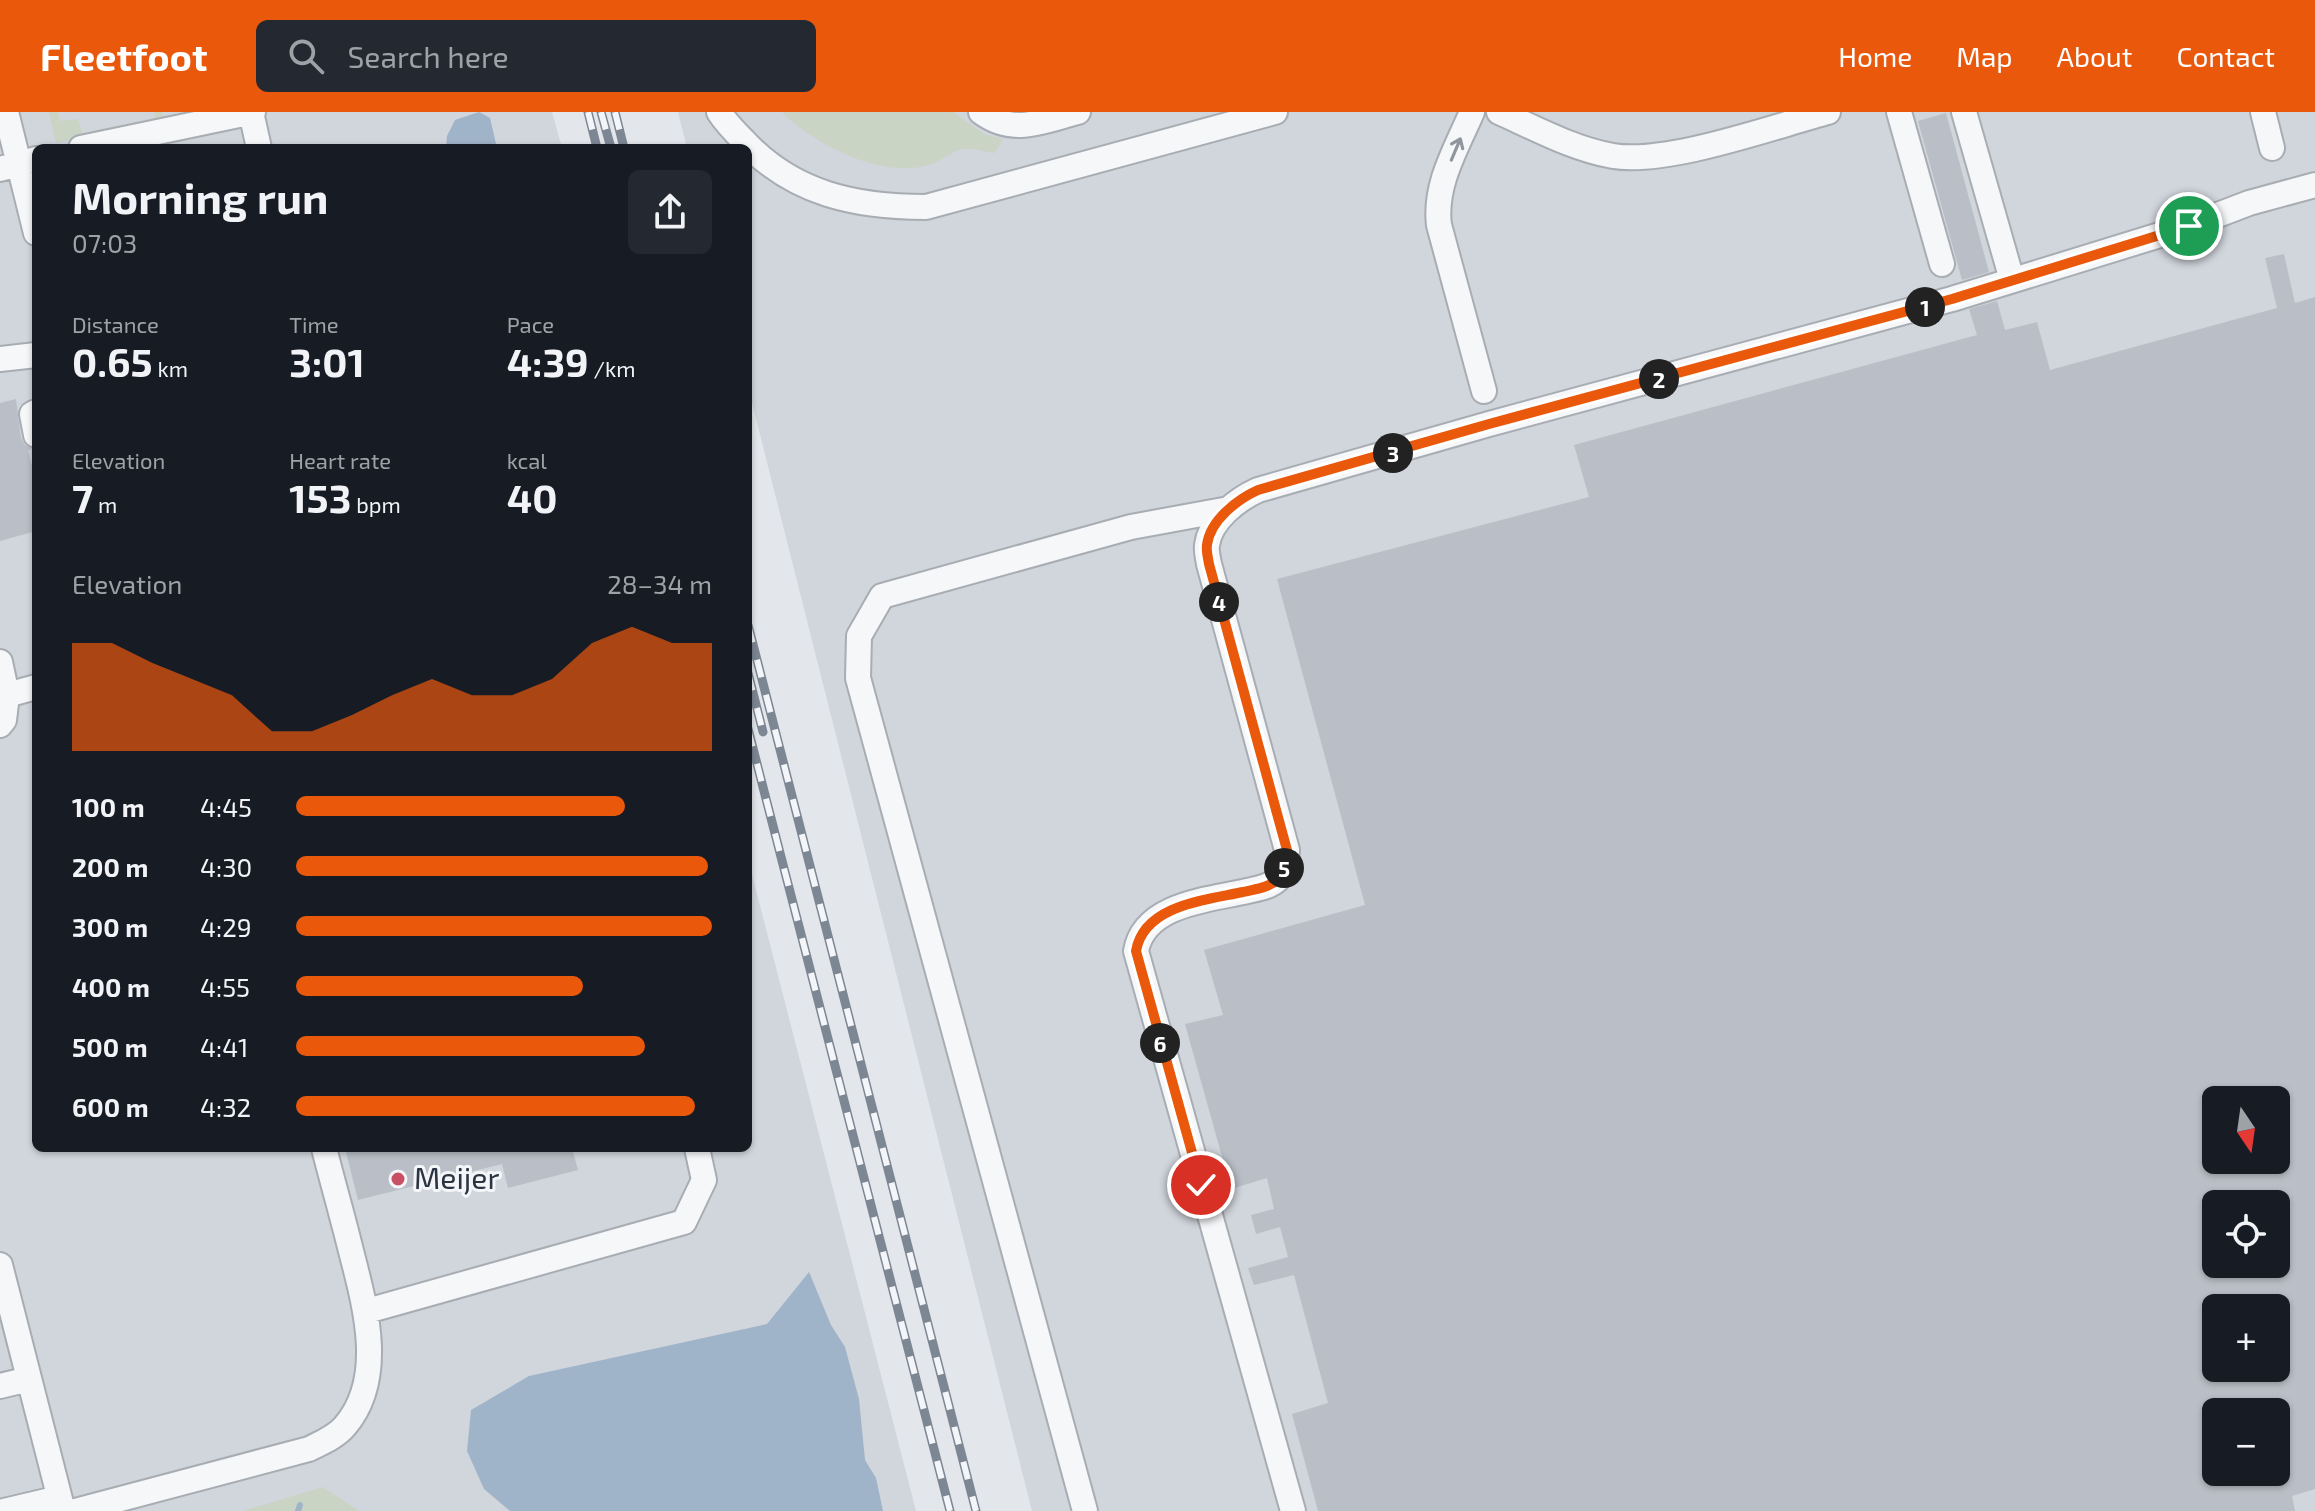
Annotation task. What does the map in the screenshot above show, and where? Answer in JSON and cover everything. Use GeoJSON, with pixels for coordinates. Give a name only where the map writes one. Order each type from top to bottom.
{"type":"FeatureCollection","features":[{"type":"Feature","properties":{"kind":"street"},"geometry":{"type":"LineString","coordinates":[[6,112],[32,218]]}},
{"type":"Feature","properties":{"kind":"street"},"geometry":{"type":"LineString","coordinates":[[100,144],[252,112],[258,144]]}},
{"type":"Feature","properties":{"kind":"street"},"geometry":{"type":"LineString","coordinates":[[719,112],[747,144]]}},
{"type":"Feature","properties":{"kind":"street"},"geometry":{"type":"LineString","coordinates":[[981,112],[995,123],[1020,127],[1078,112]]}},
{"type":"Feature","properties":{"kind":"street"},"geometry":{"type":"LineString","coordinates":[[752,150],[762,161],[812,189],[851,202],[888,207],[926,207],[1275,112]]}},
{"type":"Feature","properties":{"kind":"street"},"geometry":{"type":"LineString","coordinates":[[1472,112],[1440,186],[1437,205],[1439,225],[1484,391]]}},
{"type":"Feature","properties":{"kind":"street"},"geometry":{"type":"LineString","coordinates":[[1499,112],[1583,148],[1614,156],[1645,157],[1684,150],[1828,112]]}},
{"type":"Feature","properties":{"kind":"street"},"geometry":{"type":"LineString","coordinates":[[1899,112],[1942,264]]}},
{"type":"Feature","properties":{"kind":"street"},"geometry":{"type":"LineString","coordinates":[[1964,112],[2012,280]]}},
{"type":"Feature","properties":{"kind":"street"},"geometry":{"type":"LineString","coordinates":[[2263,112],[2272,148]]}},
{"type":"Feature","properties":{"kind":"street"},"geometry":{"type":"LineString","coordinates":[[1293,1511],[1136,951],[1138,938],[1147,926],[1164,915],[1184,904],[1261,888],[1278,879],[1286,862],[1287,850],[1209,564],[1207,545],[1211,533],[1229,509],[1258,490],[1952,299],[2189,226],[2249,203],[2315,185]]}},
{"type":"Feature","properties":{"kind":"street"},"geometry":{"type":"LineString","coordinates":[[0,359],[32,355]]}},
{"type":"Feature","properties":{"kind":"street"},"geometry":{"type":"LineString","coordinates":[[1085,1511],[858,678],[859,636],[882,596],[1131,527],[1229,509]]}},
{"type":"Feature","properties":{"kind":"street"},"geometry":{"type":"LineString","coordinates":[[0,662],[8,704],[0,725]]}},
{"type":"Feature","properties":{"kind":"street"},"geometry":{"type":"LineString","coordinates":[[7,695],[32,688]]}},
{"type":"Feature","properties":{"kind":"street"},"geometry":{"type":"LineString","coordinates":[[4,1511],[66,1507],[309,1449],[328,1440],[344,1427],[355,1410],[365,1383],[369,1358],[367,1311],[325,1152]]}},
{"type":"Feature","properties":{"kind":"street"},"geometry":{"type":"LineString","coordinates":[[367,1311],[684,1222],[704,1180],[698,1152]]}},
{"type":"Feature","properties":{"kind":"street"},"geometry":{"type":"LineString","coordinates":[[0,1265],[66,1507]]}},
{"type":"Feature","properties":{"kind":"street"},"geometry":{"type":"LineString","coordinates":[[0,1386],[29,1379]]}},
{"type":"Feature","properties":{"kind":"shaded area"},"geometry":{"type":"Polygon","coordinates":[[[0,112],[552,112],[561,144],[32,144],[32,1152],[752,1152],[752,875],[916,1511],[0,1511],[0,112]]]}},
{"type":"Feature","properties":{"kind":"shaded area"},"geometry":{"type":"Polygon","coordinates":[[[678,112],[2315,112],[2315,1511],[1032,1511],[752,403],[752,144],[686,144],[678,112]]]}},
{"type":"Feature","properties":{"kind":"green space"},"geometry":{"type":"Polygon","coordinates":[[[49,112],[58,112],[60,121],[78,119],[82,133],[155,118],[154,112],[162,112],[163,116],[203,112],[56,143],[49,112]]]}},
{"type":"Feature","properties":{"kind":"green space"},"geometry":{"type":"Polygon","coordinates":[[[782,112],[953,112],[984,134],[1003,139],[995,153],[963,149],[929,165],[890,167],[870,163],[830,147],[782,112]]]}},
{"type":"Feature","properties":{"kind":"green space"},"geometry":{"type":"Polygon","coordinates":[[[323,1487],[359,1511],[243,1511],[323,1487]]]}},
{"type":"Feature","properties":{"kind":"water"},"geometry":{"type":"Polygon","coordinates":[[[479,112],[490,118],[496,144],[446,144],[455,120],[479,112]]]}},
{"type":"Feature","properties":{"kind":"water"},"geometry":{"type":"Polygon","coordinates":[[[809,1272],[831,1325],[845,1347],[859,1399],[865,1460],[876,1478],[883,1511],[510,1511],[484,1489],[467,1451],[471,1410],[529,1376],[767,1324],[809,1272]]]}},
{"type":"Feature","properties":{"kind":"building"},"geometry":{"type":"Polygon","coordinates":[[[1946,113],[1989,272],[1962,280],[1918,121],[1946,113]]]}},
{"type":"Feature","properties":{"kind":"building"},"geometry":{"type":"Polygon","coordinates":[[[2284,254],[2295,303],[2315,297],[2315,1489],[2292,1496],[2295,1511],[1318,1511],[1292,1414],[1328,1403],[1294,1275],[1254,1285],[1248,1268],[1288,1257],[1280,1227],[1256,1234],[1251,1215],[1274,1209],[1267,1178],[1231,1189],[1185,1024],[1223,1015],[1204,950],[1365,905],[1277,579],[1589,497],[1574,445],[1977,335],[1969,309],[1997,301],[2005,330],[2037,322],[2050,370],[2277,308],[2265,258],[2284,254]]]}},
{"type":"Feature","properties":{"kind":"building"},"geometry":{"type":"Polygon","coordinates":[[[16,399],[21,438],[32,449],[28,450],[32,466],[32,532],[0,541],[0,403],[16,399]]]}},
{"type":"Feature","properties":{"kind":"building","name":"Meijer"},"geometry":{"type":"Polygon","coordinates":[[[346,1152],[573,1152],[578,1170],[508,1188],[502,1164],[358,1200],[346,1152]]]}},
{"type":"Feature","properties":{"kind":"waterway"},"geometry":{"type":"LineString","coordinates":[[298,1511],[300,1505]]}},
{"type":"Feature","properties":{"kind":"railway"},"geometry":{"type":"LineString","coordinates":[[588,112],[596,144]]}},
{"type":"Feature","properties":{"kind":"railway"},"geometry":{"type":"LineString","coordinates":[[601,112],[610,144]]}},
{"type":"Feature","properties":{"kind":"railway"},"geometry":{"type":"LineString","coordinates":[[615,112],[623,144]]}},
{"type":"Feature","properties":{"kind":"railway"},"geometry":{"type":"LineString","coordinates":[[752,641],[976,1511]]}},
{"type":"Feature","properties":{"kind":"railway"},"geometry":{"type":"LineString","coordinates":[[752,689],[763,732]]}},
{"type":"Feature","properties":{"kind":"railway"},"geometry":{"type":"LineString","coordinates":[[752,744],[950,1511]]}},
{"type":"Feature","properties":{"kind":"place","name":"Meijer"},"geometry":{"type":"Point","coordinates":[398,1179]}},
{"type":"Feature","properties":{"kind":"route"},"geometry":{"type":"LineString","coordinates":[[1201,1185],[1136,951],[1138,938],[1147,926],[1164,915],[1184,904],[1261,888],[1278,879],[1286,862],[1287,850],[1209,564],[1207,545],[1211,533],[1229,509],[1258,490],[1952,299],[2189,226]]}}]}
